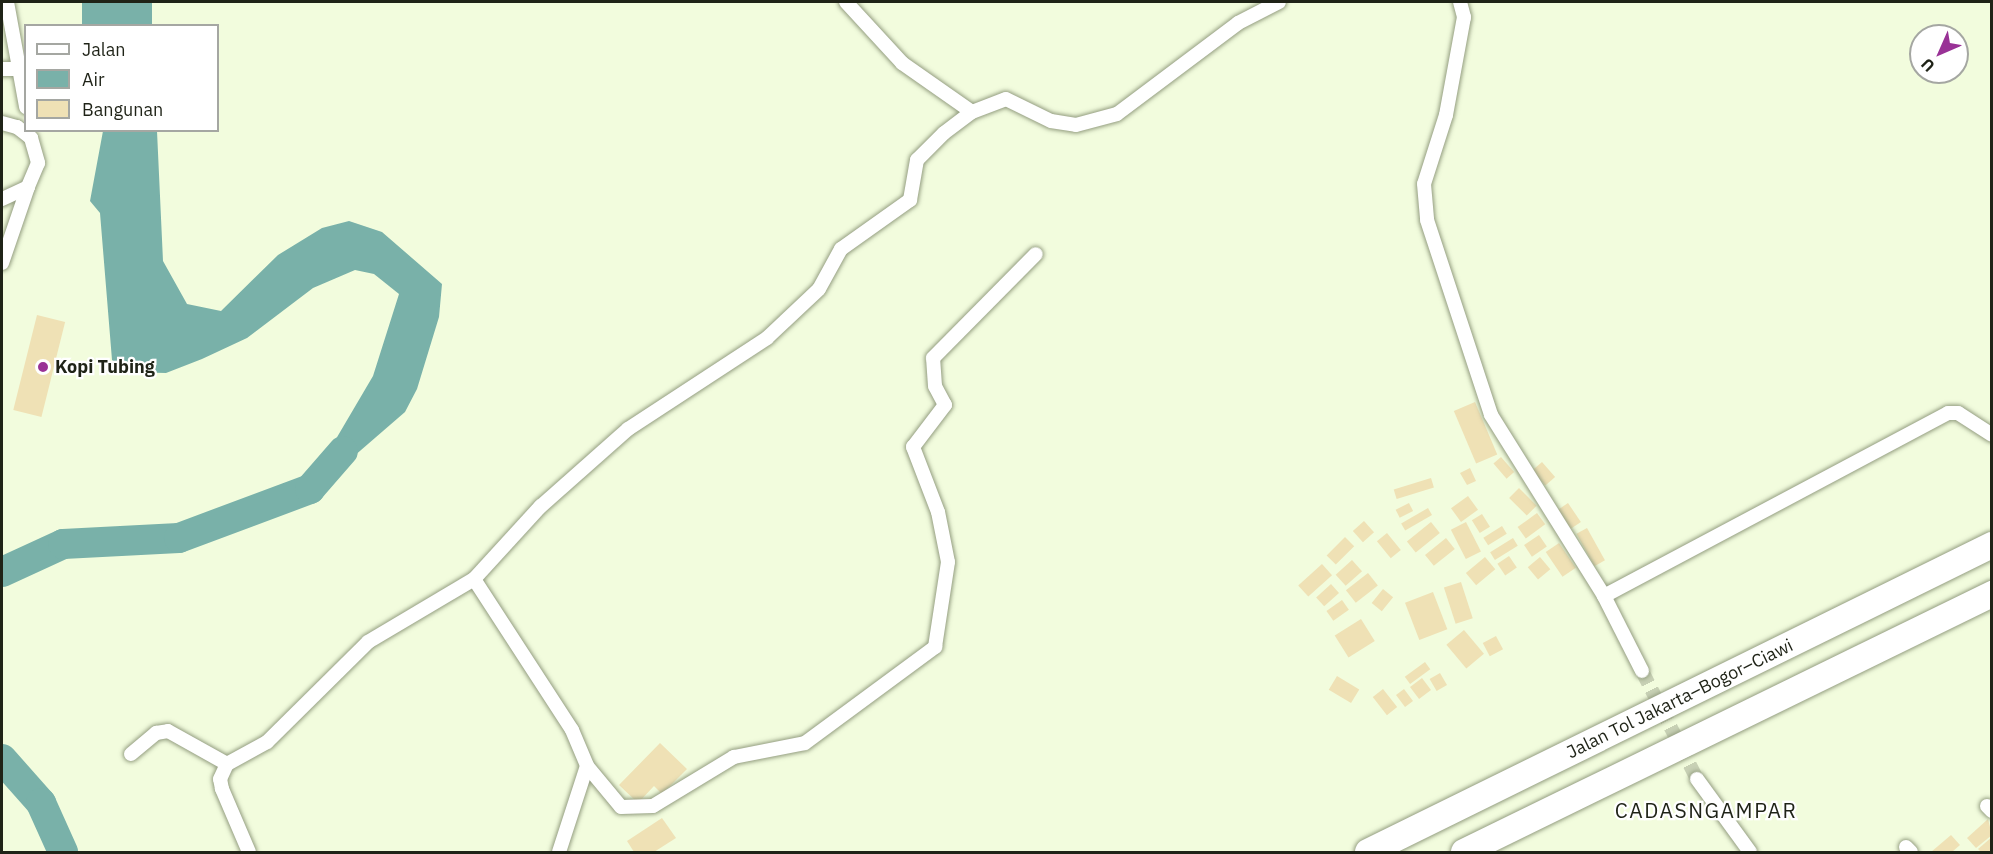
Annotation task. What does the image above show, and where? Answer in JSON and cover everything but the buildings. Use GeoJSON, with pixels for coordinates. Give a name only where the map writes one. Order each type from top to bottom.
{"type":"FeatureCollection","features":[{"type":"Feature","properties":{"kind":"highway","name":"Jalan Tol Jakarta–Bogor–Ciawi"},"geometry":{"type":"LineString","coordinates":[[1368,852],[1992,545]]}},
{"type":"Feature","properties":{"kind":"highway"},"geometry":{"type":"LineString","coordinates":[[1464,852],[1992,594]]}},
{"type":"Feature","properties":{"kind":"street"},"geometry":{"type":"LineString","coordinates":[[7,2],[6,22],[24,96]]}},
{"type":"Feature","properties":{"kind":"street"},"geometry":{"type":"LineString","coordinates":[[846,2],[902,63],[972,112]]}},
{"type":"Feature","properties":{"kind":"street"},"geometry":{"type":"LineString","coordinates":[[249,852],[222,789],[220,778],[227,764],[267,742],[368,642],[474,579],[541,506],[628,429],[766,338],[819,289],[841,249],[910,200],[917,160],[972,112],[1006,99],[1051,121],[1076,125],[1117,114],[1238,23],[1279,2]]}},
{"type":"Feature","properties":{"kind":"street"},"geometry":{"type":"LineString","coordinates":[[1460,2],[1464,17],[1446,115],[1424,184],[1427,220],[1491,415],[1604,596],[1642,670]]}},
{"type":"Feature","properties":{"kind":"street"},"geometry":{"type":"LineString","coordinates":[[2,69],[19,69]]}},
{"type":"Feature","properties":{"kind":"street"},"geometry":{"type":"LineString","coordinates":[[2,123],[24,131]]}},
{"type":"Feature","properties":{"kind":"street"},"geometry":{"type":"LineString","coordinates":[[2,263],[28,187],[39,163],[30,134]]}},
{"type":"Feature","properties":{"kind":"street"},"geometry":{"type":"LineString","coordinates":[[2,198],[28,187]]}},
{"type":"Feature","properties":{"kind":"street"},"geometry":{"type":"LineString","coordinates":[[474,579],[572,730],[587,766],[621,807],[653,807],[734,757],[805,743],[935,646],[948,562],[938,512],[913,447],[945,405],[934,386],[933,358],[1036,254]]}},
{"type":"Feature","properties":{"kind":"street"},"geometry":{"type":"LineString","coordinates":[[1604,596],[1948,413],[1958,413],[1992,435]]}},
{"type":"Feature","properties":{"kind":"street"},"geometry":{"type":"LineString","coordinates":[[131,754],[156,733],[168,731],[227,764]]}},
{"type":"Feature","properties":{"kind":"street"},"geometry":{"type":"LineString","coordinates":[[559,852],[587,766]]}},
{"type":"Feature","properties":{"kind":"street"},"geometry":{"type":"LineString","coordinates":[[1698,778],[1750,852]]}},
{"type":"Feature","properties":{"kind":"water"},"geometry":{"type":"Polygon","coordinates":[[[82,2],[152,2],[152,24],[82,24],[82,2]]]}},
{"type":"Feature","properties":{"kind":"water"},"geometry":{"type":"Polygon","coordinates":[[[103,132],[157,132],[163,261],[187,304],[221,311],[278,255],[322,228],[349,221],[382,232],[442,284],[439,317],[417,389],[405,412],[331,476],[316,482],[313,478],[373,376],[399,294],[374,274],[355,270],[313,288],[247,338],[202,359],[166,373],[124,372],[112,360],[100,213],[90,201],[103,132]]]}},
{"type":"Feature","properties":{"kind":"waterway"},"geometry":{"type":"LineString","coordinates":[[2,572],[63,544],[179,538],[310,489],[343,451]]}},
{"type":"Feature","properties":{"kind":"waterway"},"geometry":{"type":"LineString","coordinates":[[2,759],[41,803],[63,852]]}},
{"type":"Feature","properties":{"kind":"tunnel"},"geometry":{"type":"LineString","coordinates":[[1642,671],[1697,779]]}},
{"type":"Feature","properties":{"kind":"place","name":"Kopi Tubing"},"geometry":{"type":"Point","coordinates":[43,367]}},
{"type":"Feature","properties":{"kind":"district","name":"CADASNGAMPAR"},"geometry":{"type":"Point","coordinates":[1706,810]}}]}
